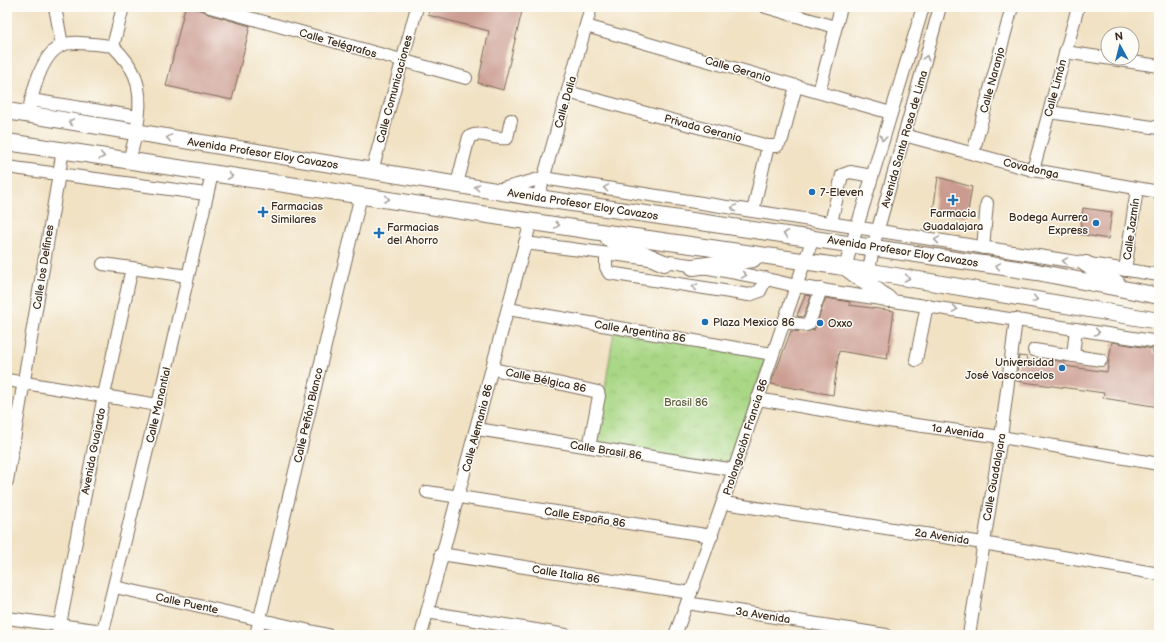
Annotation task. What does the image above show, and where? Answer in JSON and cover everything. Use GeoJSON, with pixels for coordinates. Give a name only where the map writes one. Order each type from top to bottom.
{"type":"FeatureCollection","features":[{"type":"Feature","properties":{"kind":"main road","name":"Avenida Profesor Eloy Cavazos"},"geometry":{"type":"LineString","coordinates":[[7,111],[29,108],[137,124],[372,171],[498,190],[538,198],[1037,272],[1159,296]]}},
{"type":"Feature","properties":{"kind":"main road"},"geometry":{"type":"LineString","coordinates":[[7,142],[593,231],[845,267],[1159,322]]}},
{"type":"Feature","properties":{"kind":"main road"},"geometry":{"type":"LineString","coordinates":[[593,231],[664,263]]}},
{"type":"Feature","properties":{"kind":"main road"},"geometry":{"type":"LineString","coordinates":[[693,267],[771,256]]}},
{"type":"Feature","properties":{"kind":"main road"},"geometry":{"type":"LineString","coordinates":[[1086,264],[1129,290]]}},
{"type":"Feature","properties":{"kind":"main road"},"geometry":{"type":"LineString","coordinates":[[845,267],[888,299]]}},
{"type":"Feature","properties":{"kind":"street"},"geometry":{"type":"LineString","coordinates":[[55,7],[62,45]]}},
{"type":"Feature","properties":{"kind":"street"},"geometry":{"type":"LineString","coordinates":[[114,46],[123,7]]}},
{"type":"Feature","properties":{"kind":"street","name":"Calle Telégrafos"},"geometry":{"type":"LineString","coordinates":[[210,7],[466,78]]}},
{"type":"Feature","properties":{"kind":"street","name":"Calle Comunicaciones"},"geometry":{"type":"LineString","coordinates":[[372,171],[401,60],[417,7]]}},
{"type":"Feature","properties":{"kind":"street","name":"Calle Dalia"},"geometry":{"type":"LineString","coordinates":[[538,198],[591,7]]}},
{"type":"Feature","properties":{"kind":"street"},"geometry":{"type":"LineString","coordinates":[[766,7],[835,27]]}},
{"type":"Feature","properties":{"kind":"street"},"geometry":{"type":"LineString","coordinates":[[819,92],[841,7]]}},
{"type":"Feature","properties":{"kind":"street","name":"Avenida Santa Rosa de Lima"},"geometry":{"type":"LineString","coordinates":[[845,267],[923,7]]}},
{"type":"Feature","properties":{"kind":"street","name":"Avenida Santa Rosa de Lima"},"geometry":{"type":"LineString","coordinates":[[868,271],[873,247],[940,7]]}},
{"type":"Feature","properties":{"kind":"street","name":"Calle Naranjo"},"geometry":{"type":"LineString","coordinates":[[973,154],[1012,7]]}},
{"type":"Feature","properties":{"kind":"street","name":"Calle Limón"},"geometry":{"type":"LineString","coordinates":[[1033,170],[1078,7]]}},
{"type":"Feature","properties":{"kind":"street","name":"Calle Geranio"},"geometry":{"type":"LineString","coordinates":[[586,26],[891,113]]}},
{"type":"Feature","properties":{"kind":"street"},"geometry":{"type":"LineString","coordinates":[[29,108],[39,75],[46,61],[62,45],[85,44],[114,46],[124,58],[135,77],[138,90],[137,124],[128,161]]}},
{"type":"Feature","properties":{"kind":"street"},"geometry":{"type":"LineString","coordinates":[[1065,52],[1159,66]]}},
{"type":"Feature","properties":{"kind":"street"},"geometry":{"type":"LineString","coordinates":[[753,211],[768,146],[777,146],[782,139],[796,86]]}},
{"type":"Feature","properties":{"kind":"street","name":"Privada Geranio"},"geometry":{"type":"LineString","coordinates":[[568,92],[768,146]]}},
{"type":"Feature","properties":{"kind":"street"},"geometry":{"type":"LineString","coordinates":[[1048,112],[1159,128]]}},
{"type":"Feature","properties":{"kind":"street"},"geometry":{"type":"LineString","coordinates":[[457,184],[469,137],[474,134],[502,139],[506,138],[511,120]]}},
{"type":"Feature","properties":{"kind":"street","name":"Covadonga"},"geometry":{"type":"LineString","coordinates":[[904,135],[1033,170],[1159,192]]}},
{"type":"Feature","properties":{"kind":"street","name":"Calle los Delfines"},"geometry":{"type":"LineString","coordinates":[[7,481],[63,150]]}},
{"type":"Feature","properties":{"kind":"street"},"geometry":{"type":"LineString","coordinates":[[7,167],[206,194]]}},
{"type":"Feature","properties":{"kind":"street"},"geometry":{"type":"LineString","coordinates":[[831,223],[842,176],[850,172],[872,176]]}},
{"type":"Feature","properties":{"kind":"street","name":"Calle Manantial"},"geometry":{"type":"LineString","coordinates":[[102,633],[115,587],[206,194],[212,174]]}},
{"type":"Feature","properties":{"kind":"street"},"geometry":{"type":"LineString","coordinates":[[498,190],[543,178],[1159,275]]}},
{"type":"Feature","properties":{"kind":"street","name":"Calle Jazmín"},"geometry":{"type":"LineString","coordinates":[[1125,270],[1137,189]]}},
{"type":"Feature","properties":{"kind":"street","name":"Calle Peñón Blanco"},"geometry":{"type":"LineString","coordinates":[[256,635],[361,195]]}},
{"type":"Feature","properties":{"kind":"street"},"geometry":{"type":"LineString","coordinates":[[983,248],[987,203]]}},
{"type":"Feature","properties":{"kind":"street","name":"Calle Alemania 86"},"geometry":{"type":"LineString","coordinates":[[421,635],[441,554],[477,429],[531,221]]}},
{"type":"Feature","properties":{"kind":"street","name":"Prolongación Francia 86"},"geometry":{"type":"LineString","coordinates":[[675,635],[724,503],[772,354],[813,238]]}},
{"type":"Feature","properties":{"kind":"street"},"geometry":{"type":"LineString","coordinates":[[525,243],[766,278],[796,286],[1159,342]]}},
{"type":"Feature","properties":{"kind":"street"},"geometry":{"type":"LineString","coordinates":[[606,254],[606,267],[609,273],[723,292],[754,294],[760,291],[766,278]]}},
{"type":"Feature","properties":{"kind":"street"},"geometry":{"type":"LineString","coordinates":[[103,264],[188,276]]}},
{"type":"Feature","properties":{"kind":"street","name":"Avenida Guajardo"},"geometry":{"type":"LineString","coordinates":[[59,630],[104,395],[132,268]]}},
{"type":"Feature","properties":{"kind":"street"},"geometry":{"type":"LineString","coordinates":[[784,322],[806,325],[809,324],[822,289]]}},
{"type":"Feature","properties":{"kind":"street"},"geometry":{"type":"LineString","coordinates":[[916,360],[927,305]]}},
{"type":"Feature","properties":{"kind":"street","name":"Calle Argentina 86"},"geometry":{"type":"LineString","coordinates":[[508,309],[772,354]]}},
{"type":"Feature","properties":{"kind":"street","name":"Calle Guadalajara"},"geometry":{"type":"LineString","coordinates":[[969,635],[983,543],[1002,437],[1016,319]]}},
{"type":"Feature","properties":{"kind":"street"},"geometry":{"type":"LineString","coordinates":[[1073,356],[1076,329]]}},
{"type":"Feature","properties":{"kind":"street"},"geometry":{"type":"LineString","coordinates":[[1034,350],[1100,360]]}},
{"type":"Feature","properties":{"kind":"street","name":"Calle Bélgica 86"},"geometry":{"type":"LineString","coordinates":[[493,369],[599,392],[589,448]]}},
{"type":"Feature","properties":{"kind":"street"},"geometry":{"type":"LineString","coordinates":[[7,380],[158,405]]}},
{"type":"Feature","properties":{"kind":"street","name":"1a Avenida"},"geometry":{"type":"LineString","coordinates":[[757,400],[881,420],[1002,437],[1159,464]]}},
{"type":"Feature","properties":{"kind":"street","name":"Calle Brasil 86"},"geometry":{"type":"LineString","coordinates":[[477,429],[734,470]]}},
{"type":"Feature","properties":{"kind":"street","name":"Calle España 86"},"geometry":{"type":"LineString","coordinates":[[427,492],[712,536]]}},
{"type":"Feature","properties":{"kind":"street","name":"2a Avenida"},"geometry":{"type":"LineString","coordinates":[[724,503],[983,543],[1159,574]]}},
{"type":"Feature","properties":{"kind":"street","name":"Calle Italia 86"},"geometry":{"type":"LineString","coordinates":[[441,554],[689,598]]}},
{"type":"Feature","properties":{"kind":"street","name":"Calle Puente"},"geometry":{"type":"LineString","coordinates":[[115,587],[328,635]]}},
{"type":"Feature","properties":{"kind":"street","name":"3a Avenida"},"geometry":{"type":"LineString","coordinates":[[689,598],[886,635]]}},
{"type":"Feature","properties":{"kind":"street"},"geometry":{"type":"LineString","coordinates":[[427,612],[566,635]]}},
{"type":"Feature","properties":{"kind":"street"},"geometry":{"type":"LineString","coordinates":[[7,618],[59,630],[102,633]]}},
{"type":"Feature","properties":{"kind":"green space","name":"Brasil 86"},"geometry":{"type":"Polygon","coordinates":[[[614,331],[767,356],[730,468],[596,445],[614,331]]]}},
{"type":"Feature","properties":{"kind":"building"},"geometry":{"type":"Polygon","coordinates":[[[185,7],[204,11],[208,14],[250,26],[232,100],[166,86],[185,7]]]}},
{"type":"Feature","properties":{"kind":"building"},"geometry":{"type":"Polygon","coordinates":[[[430,7],[487,7],[497,9],[498,7],[523,7],[503,90],[478,83],[489,31],[428,15],[430,7]]]}},
{"type":"Feature","properties":{"kind":"building","name":"Farmacia Guadalajara"},"geometry":{"type":"Polygon","coordinates":[[[938,177],[972,187],[967,217],[933,212],[938,177]]]}},
{"type":"Feature","properties":{"kind":"building","name":"Bodega Aurrera Express"},"geometry":{"type":"Polygon","coordinates":[[[1083,208],[1112,212],[1108,239],[1079,234],[1083,208]]]}},
{"type":"Feature","properties":{"kind":"building"},"geometry":{"type":"Polygon","coordinates":[[[805,295],[811,296],[803,317],[797,316],[805,295]]]}},
{"type":"Feature","properties":{"kind":"building"},"geometry":{"type":"Polygon","coordinates":[[[826,298],[850,302],[849,305],[894,311],[887,359],[839,351],[833,395],[771,384],[791,331],[805,332],[814,330],[826,298]]]}},
{"type":"Feature","properties":{"kind":"building"},"geometry":{"type":"Polygon","coordinates":[[[1112,342],[1153,349],[1153,353],[1159,353],[1159,407],[1103,398],[1104,393],[1016,381],[1019,356],[1027,357],[1026,360],[1052,364],[1053,360],[1065,362],[1064,366],[1107,372],[1112,342]]]}},
{"type":"Feature","properties":{"kind":"place","name":"7-Eleven"},"geometry":{"type":"Point","coordinates":[812,192]}},
{"type":"Feature","properties":{"kind":"place","name":"Farmacia Guadalajara"},"geometry":{"type":"Point","coordinates":[953,200]}},
{"type":"Feature","properties":{"kind":"place","name":"Farmacias Similares"},"geometry":{"type":"Point","coordinates":[263,212]}},
{"type":"Feature","properties":{"kind":"place","name":"Bodega Aurrera Express"},"geometry":{"type":"Point","coordinates":[1096,223]}},
{"type":"Feature","properties":{"kind":"place","name":"Farmacias del Ahorro"},"geometry":{"type":"Point","coordinates":[379,233]}},
{"type":"Feature","properties":{"kind":"place","name":"Plaza Mexico 86"},"geometry":{"type":"Point","coordinates":[705,322]}},
{"type":"Feature","properties":{"kind":"place","name":"Oxxo"},"geometry":{"type":"Point","coordinates":[820,323]}},
{"type":"Feature","properties":{"kind":"place","name":"Universidad José Vasconcelos"},"geometry":{"type":"Point","coordinates":[1062,368]}}]}
